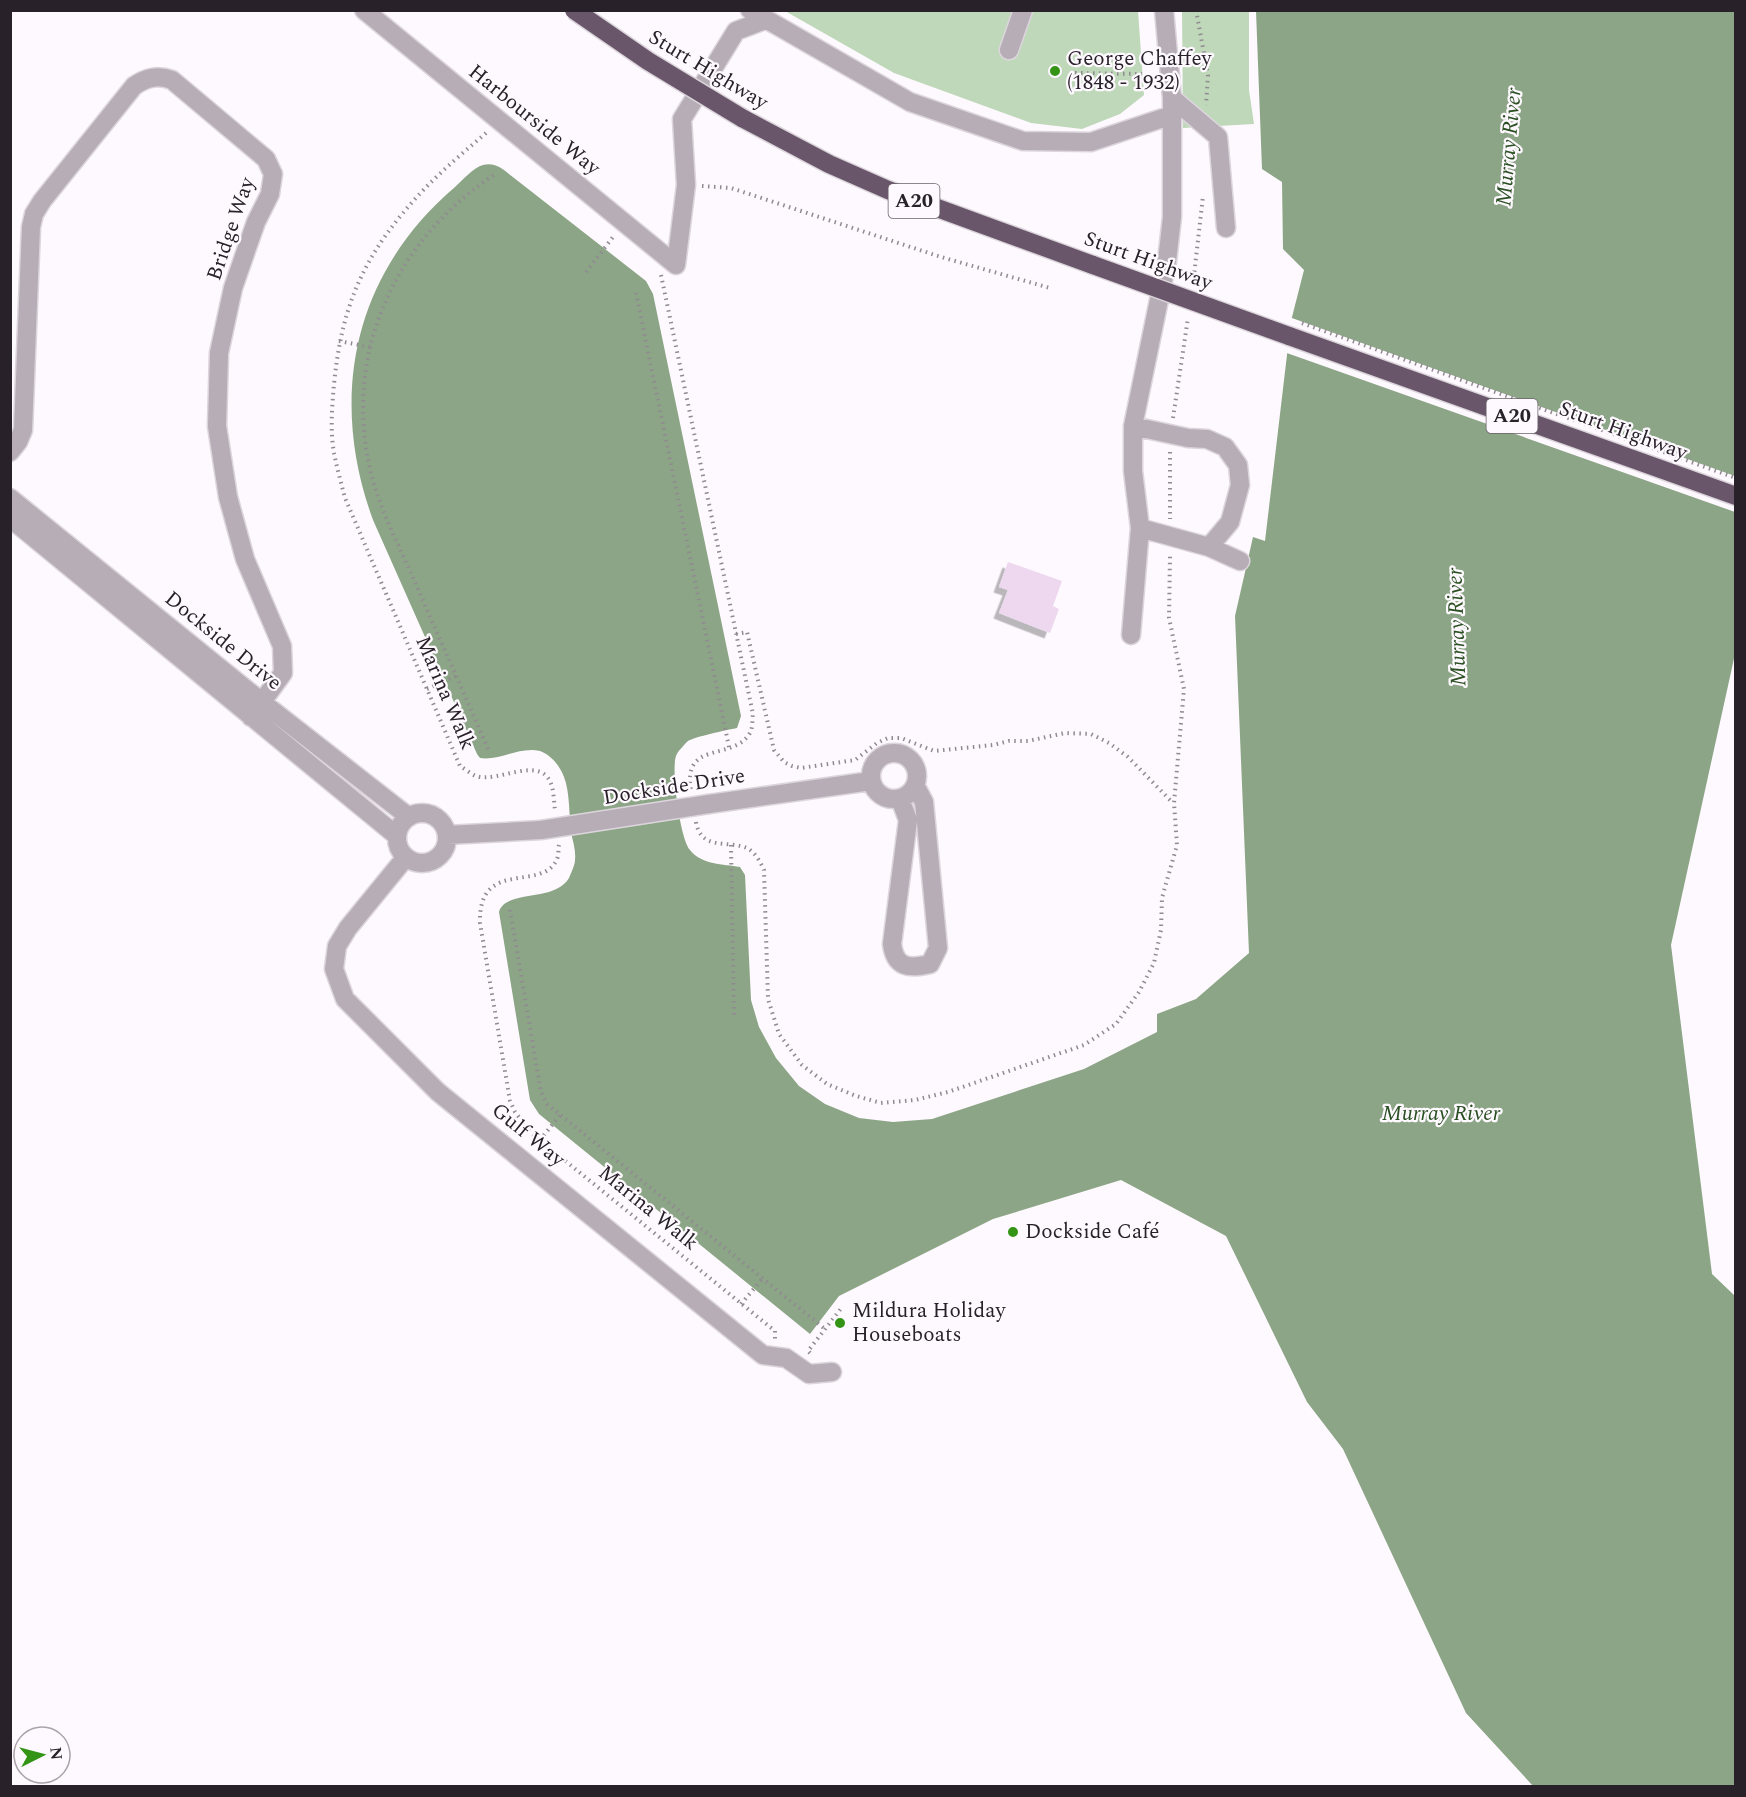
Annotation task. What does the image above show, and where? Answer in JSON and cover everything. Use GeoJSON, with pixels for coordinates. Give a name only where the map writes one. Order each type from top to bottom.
{"type":"FeatureCollection","features":[{"type":"Feature","properties":{"kind":"highway","name":"Sturt Highway"},"geometry":{"type":"LineString","coordinates":[[574,10],[648,61],[742,118],[829,164],[888,190],[1093,266],[1736,496]]}},
{"type":"Feature","properties":{"kind":"street","name":"Harbourside Way"},"geometry":{"type":"LineString","coordinates":[[364,10],[676,265],[686,185]]}},
{"type":"Feature","properties":{"kind":"street"},"geometry":{"type":"LineString","coordinates":[[1009,50],[1023,10]]}},
{"type":"Feature","properties":{"kind":"street"},"geometry":{"type":"LineString","coordinates":[[1131,635],[1140,528],[1133,471],[1134,426],[1167,261],[1172,217],[1172,106],[1164,10]]}},
{"type":"Feature","properties":{"kind":"street"},"geometry":{"type":"LineString","coordinates":[[686,185],[682,119],[736,31],[757,15],[910,102],[1023,141],[1091,142],[1172,106]]}},
{"type":"Feature","properties":{"kind":"street","name":"Bridge Way"},"geometry":{"type":"LineString","coordinates":[[10,452],[18,442],[22,430],[19,283],[36,210],[134,86],[142,80],[164,77],[172,80],[266,159],[273,174],[270,194],[256,222],[233,288],[219,353],[217,426],[228,497],[245,559],[282,646],[283,673],[257,710]]}},
{"type":"Feature","properties":{"kind":"street"},"geometry":{"type":"LineString","coordinates":[[1172,106],[1218,137],[1226,228]]}},
{"type":"Feature","properties":{"kind":"street"},"geometry":{"type":"LineString","coordinates":[[1134,426],[1188,438],[1207,439],[1225,447],[1238,465],[1240,484],[1230,522],[1209,548]]}},
{"type":"Feature","properties":{"kind":"street","name":"Dockside Drive"},"geometry":{"type":"LineString","coordinates":[[10,498],[257,710],[397,836]]}},
{"type":"Feature","properties":{"kind":"street","name":"Dockside Drive"},"geometry":{"type":"LineString","coordinates":[[10,518],[257,710],[409,817]]}},
{"type":"Feature","properties":{"kind":"street"},"geometry":{"type":"LineString","coordinates":[[1140,528],[1209,548],[1240,561]]}},
{"type":"Feature","properties":{"kind":"street"},"geometry":{"type":"LineString","coordinates":[[890,753],[902,754],[912,761],[917,773],[915,785],[909,794],[900,799],[888,799],[877,792],[871,781],[872,769],[879,758],[890,753]]}},
{"type":"Feature","properties":{"kind":"street","name":"Dockside Drive"},"geometry":{"type":"LineString","coordinates":[[447,835],[549,825],[871,781]]}},
{"type":"Feature","properties":{"kind":"street"},"geometry":{"type":"LineString","coordinates":[[900,799],[908,820],[892,944],[894,956],[903,965],[917,967],[930,964],[938,948],[924,802],[915,785]]}},
{"type":"Feature","properties":{"kind":"street"},"geometry":{"type":"LineString","coordinates":[[425,813],[440,820],[447,835],[447,844],[437,858],[422,863],[406,858],[401,851],[397,836],[403,822],[409,817],[425,813]]}},
{"type":"Feature","properties":{"kind":"street","name":"Gulf Way"},"geometry":{"type":"LineString","coordinates":[[406,858],[348,928],[338,946],[334,969],[345,999],[438,1092],[752,1347],[763,1355],[786,1358],[809,1374],[832,1372]]}},
{"type":"Feature","properties":{"kind":"path"},"geometry":{"type":"LineString","coordinates":[[1075,73],[1142,74]]}},
{"type":"Feature","properties":{"kind":"path","name":"Marina Walk"},"geometry":{"type":"LineString","coordinates":[[488,131],[426,186],[385,237],[364,269],[346,313],[339,341],[332,411],[334,452],[345,498],[460,766],[477,777],[496,777],[525,769],[537,771],[548,778],[552,786],[549,825]]}},
{"type":"Feature","properties":{"kind":"path"},"geometry":{"type":"LineString","coordinates":[[488,748],[389,524],[372,478],[363,409],[370,347],[382,309],[399,272],[412,252],[449,209],[494,175]]}},
{"type":"Feature","properties":{"kind":"path"},"geometry":{"type":"LineString","coordinates":[[686,185],[732,188],[941,257],[1050,288]]}},
{"type":"Feature","properties":{"kind":"path"},"geometry":{"type":"LineString","coordinates":[[586,272],[616,234]]}},
{"type":"Feature","properties":{"kind":"path"},"geometry":{"type":"LineString","coordinates":[[1182,281],[1203,288]]}},
{"type":"Feature","properties":{"kind":"path"},"geometry":{"type":"LineString","coordinates":[[636,292],[729,747]]}},
{"type":"Feature","properties":{"kind":"path"},"geometry":{"type":"LineString","coordinates":[[1302,323],[1736,478]]}},
{"type":"Feature","properties":{"kind":"path"},"geometry":{"type":"LineString","coordinates":[[339,341],[370,347]]}},
{"type":"Feature","properties":{"kind":"path"},"geometry":{"type":"LineString","coordinates":[[736,634],[747,632],[774,750],[784,762],[792,766],[801,768],[855,760],[877,742],[888,738],[901,738],[934,751],[993,745],[1009,741],[1028,741],[1065,733],[1091,734],[1109,743],[1128,757],[1174,803]]}},
{"type":"Feature","properties":{"kind":"path"},"geometry":{"type":"LineString","coordinates":[[427,689],[456,676]]}},
{"type":"Feature","properties":{"kind":"path","name":"Marina Walk"},"geometry":{"type":"LineString","coordinates":[[559,844],[558,858],[544,872],[499,882],[485,894],[480,910],[510,1101],[515,1112],[531,1133],[775,1330],[771,1356]]}},
{"type":"Feature","properties":{"kind":"path"},"geometry":{"type":"LineString","coordinates":[[731,845],[734,1017]]}},
{"type":"Feature","properties":{"kind":"path"},"geometry":{"type":"LineString","coordinates":[[510,910],[541,1092],[547,1104],[825,1329]]}},
{"type":"Feature","properties":{"kind":"path"},"geometry":{"type":"LineString","coordinates":[[540,1140],[560,1115]]}},
{"type":"Feature","properties":{"kind":"path"},"geometry":{"type":"LineString","coordinates":[[741,1304],[763,1278]]}},
{"type":"Feature","properties":{"kind":"path"},"geometry":{"type":"LineString","coordinates":[[815,1357],[808,1351],[843,1306]]}},
{"type":"Feature","properties":{"kind":"shaded area"},"geometry":{"type":"Polygon","coordinates":[[[785,11],[1138,11],[1144,95],[1120,114],[1082,129],[1031,123],[894,73],[785,11]]]}},
{"type":"Feature","properties":{"kind":"shaded area"},"geometry":{"type":"Polygon","coordinates":[[[1182,11],[1249,11],[1249,90],[1254,124],[1183,128],[1182,11]]]}},
{"type":"Feature","properties":{"kind":"water","name":"Murray River"},"geometry":{"type":"Polygon","coordinates":[[[1256,11],[1735,11],[1735,654],[1671,945],[1712,1274],[1735,1296],[1735,1786],[1533,1786],[1466,1713],[1343,1449],[1307,1402],[1226,1236],[1121,1180],[993,1219],[839,1296],[810,1334],[539,1114],[530,1100],[499,912],[510,900],[553,891],[569,878],[575,857],[566,783],[555,761],[540,751],[525,750],[488,758],[480,758],[477,754],[373,520],[359,474],[352,428],[352,384],[359,340],[372,298],[393,258],[420,221],[477,168],[489,164],[496,166],[646,281],[653,294],[741,716],[737,728],[691,739],[678,752],[675,764],[677,804],[683,833],[690,850],[700,859],[740,867],[745,875],[751,1000],[759,1027],[776,1058],[799,1086],[825,1104],[859,1118],[893,1122],[932,1119],[1084,1069],[1157,1032],[1157,1014],[1196,999],[1249,953],[1235,616],[1253,537],[1265,541],[1291,321],[1304,270],[1283,249],[1282,182],[1262,169],[1256,11]]]}},
{"type":"Feature","properties":{"kind":"pier"},"geometry":{"type":"Polygon","coordinates":[[[1289,317],[1735,476],[1735,512],[1284,352],[1289,317]]]}},
{"type":"Feature","properties":{"kind":"building"},"geometry":{"type":"Polygon","coordinates":[[[1008,562],[1062,581],[1053,606],[1059,609],[1050,633],[999,613],[1008,590],[999,587],[1008,562]]]}},
{"type":"Feature","properties":{"kind":"place","name":"George Chaffey (1848 - 1932)"},"geometry":{"type":"Point","coordinates":[1055,71]}},
{"type":"Feature","properties":{"kind":"place","name":"Dockside Café"},"geometry":{"type":"Point","coordinates":[1013,1232]}},
{"type":"Feature","properties":{"kind":"place","name":"Mildura Holiday Houseboats"},"geometry":{"type":"Point","coordinates":[840,1323]}}]}
